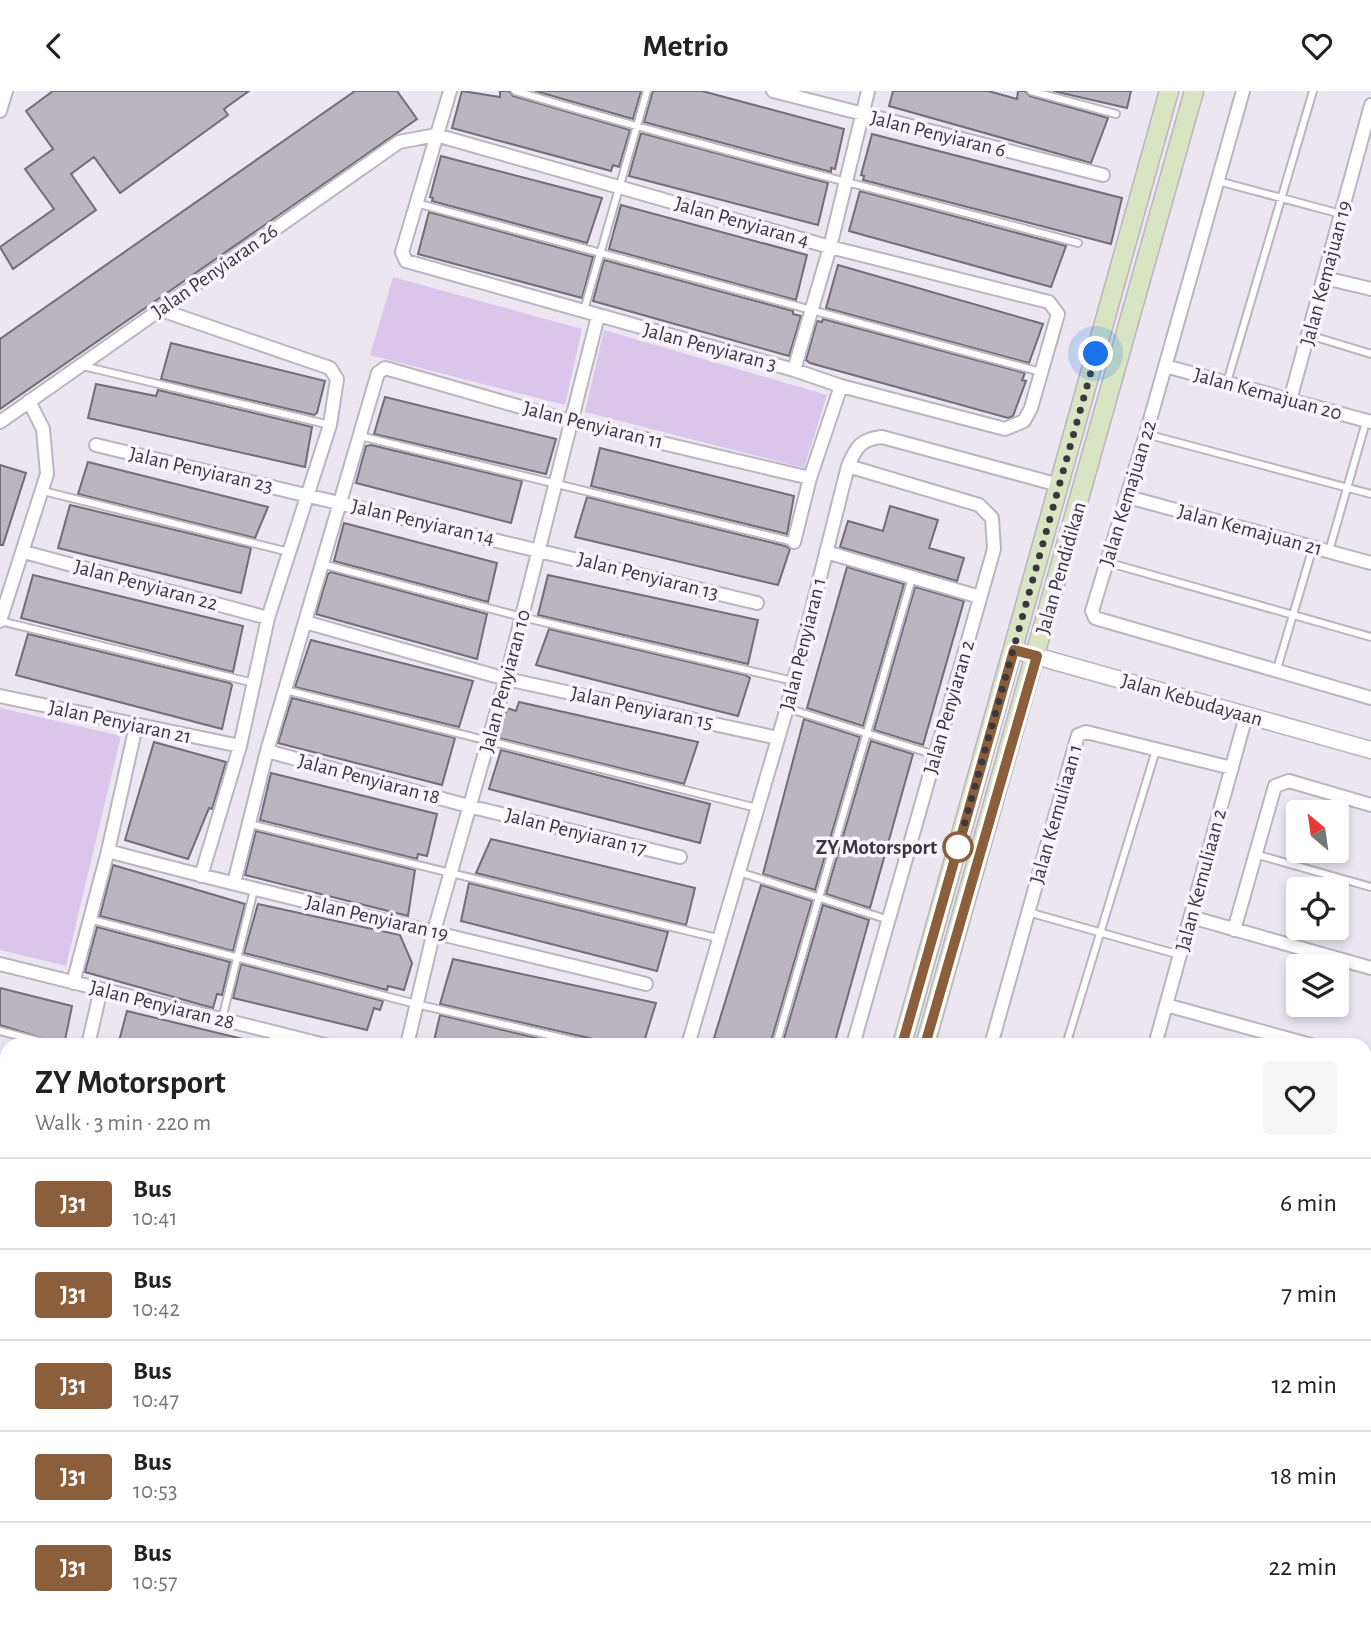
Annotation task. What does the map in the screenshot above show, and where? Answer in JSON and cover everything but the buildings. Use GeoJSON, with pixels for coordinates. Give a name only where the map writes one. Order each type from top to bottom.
{"type":"FeatureCollection","features":[{"type":"Feature","properties":{"kind":"main road"},"geometry":{"type":"LineString","coordinates":[[1154,145],[1159,91]]}},
{"type":"Feature","properties":{"kind":"main road","name":"Jalan Pendidikan"},"geometry":{"type":"LineString","coordinates":[[904,1038],[1169,91]]}},
{"type":"Feature","properties":{"kind":"main road","name":"Jalan Pendidikan"},"geometry":{"type":"LineString","coordinates":[[927,1038],[1037,656],[1194,91]]}},
{"type":"Feature","properties":{"kind":"street"},"geometry":{"type":"LineString","coordinates":[[416,203],[450,91]]}},
{"type":"Feature","properties":{"kind":"street","name":"Jalan Penyiaran 6"},"geometry":{"type":"LineString","coordinates":[[773,91],[1103,175]]}},
{"type":"Feature","properties":{"kind":"street"},"geometry":{"type":"LineString","coordinates":[[794,370],[830,247],[868,91]]}},
{"type":"Feature","properties":{"kind":"street","name":"Jalan Kemajuan 22"},"geometry":{"type":"LineString","coordinates":[[1243,91],[1128,497],[1092,611],[1095,618],[1371,698]]}},
{"type":"Feature","properties":{"kind":"street"},"geometry":{"type":"LineString","coordinates":[[0,111],[3,94]]}},
{"type":"Feature","properties":{"kind":"street","name":"Jalan Kemajuan 19"},"geometry":{"type":"LineString","coordinates":[[1290,400],[1371,105]]}},
{"type":"Feature","properties":{"kind":"street","name":"Jalan Penyiaran 4"},"geometry":{"type":"LineString","coordinates":[[436,135],[830,247],[1049,302],[1058,314],[1041,372]]}},
{"type":"Feature","properties":{"kind":"street","name":"Jalan Penyiaran 26"},"geometry":{"type":"LineString","coordinates":[[0,422],[399,142],[436,135]]}},
{"type":"Feature","properties":{"kind":"street","name":"Jalan Penyiaran 3"},"geometry":{"type":"LineString","coordinates":[[416,203],[402,252],[406,261],[415,266],[794,370],[841,386],[1005,429],[1024,421],[1031,408],[1041,372]]}},
{"type":"Feature","properties":{"kind":"street"},"geometry":{"type":"LineString","coordinates":[[1325,278],[1371,289]]}},
{"type":"Feature","properties":{"kind":"street"},"geometry":{"type":"LineString","coordinates":[[161,310],[330,368],[337,379],[330,425],[268,618],[240,746],[201,876]]}},
{"type":"Feature","properties":{"kind":"street","name":"Jalan Penyiaran 10"},"geometry":{"type":"LineString","coordinates":[[409,1038],[434,931],[472,807],[506,679],[598,316]]}},
{"type":"Feature","properties":{"kind":"street","name":"Jalan Kemajuan 20"},"geometry":{"type":"LineString","coordinates":[[1165,366],[1368,422]]}},
{"type":"Feature","properties":{"kind":"street","name":"Jalan Penyiaran 11"},"geometry":{"type":"LineString","coordinates":[[360,436],[378,373],[385,368],[573,422],[810,478]]}},
{"type":"Feature","properties":{"kind":"street"},"geometry":{"type":"LineString","coordinates":[[794,543],[810,478],[841,386]]}},
{"type":"Feature","properties":{"kind":"street"},"geometry":{"type":"LineString","coordinates":[[0,621],[47,474],[43,429],[29,401]]}},
{"type":"Feature","properties":{"kind":"street"},"geometry":{"type":"LineString","coordinates":[[234,883],[267,751],[360,436]]}},
{"type":"Feature","properties":{"kind":"street","name":"Jalan Penyiaran 1"},"geometry":{"type":"LineString","coordinates":[[690,1038],[717,938],[787,708],[848,466],[857,446],[866,438],[882,437],[1059,485]]}},
{"type":"Feature","properties":{"kind":"street","name":"Jalan Penyiaran 23"},"geometry":{"type":"LineString","coordinates":[[96,445],[307,495]]}},
{"type":"Feature","properties":{"kind":"street","name":"Jalan Penyiaran 2"},"geometry":{"type":"LineString","coordinates":[[848,466],[979,505],[992,518],[994,549],[855,1038]]}},
{"type":"Feature","properties":{"kind":"street","name":"Jalan Penyiaran 14"},"geometry":{"type":"LineString","coordinates":[[307,495],[539,549]]}},
{"type":"Feature","properties":{"kind":"street","name":"Jalan Kemajuan 21"},"geometry":{"type":"LineString","coordinates":[[1128,497],[1371,563]]}},
{"type":"Feature","properties":{"kind":"street","name":"Jalan Penyiaran 13"},"geometry":{"type":"LineString","coordinates":[[539,549],[757,603]]}},
{"type":"Feature","properties":{"kind":"street","name":"Jalan Penyiaran 22"},"geometry":{"type":"LineString","coordinates":[[24,552],[268,618]]}},
{"type":"Feature","properties":{"kind":"street"},"geometry":{"type":"LineString","coordinates":[[826,552],[980,597]]}},
{"type":"Feature","properties":{"kind":"street","name":"Jalan Penyiaran 15"},"geometry":{"type":"LineString","coordinates":[[305,622],[506,679],[778,738]]}},
{"type":"Feature","properties":{"kind":"street","name":"Jalan Kebudayaan"},"geometry":{"type":"LineString","coordinates":[[1014,650],[1371,750]]}},
{"type":"Feature","properties":{"kind":"street","name":"Jalan Penyiaran 21"},"geometry":{"type":"LineString","coordinates":[[0,696],[240,746]]}},
{"type":"Feature","properties":{"kind":"street","name":"Jalan Kemuliaan 2"},"geometry":{"type":"LineString","coordinates":[[1157,1038],[1246,716]]}},
{"type":"Feature","properties":{"kind":"street"},"geometry":{"type":"LineString","coordinates":[[73,982],[108,851],[136,726]]}},
{"type":"Feature","properties":{"kind":"street","name":"Jalan Kemuliaan 1"},"geometry":{"type":"LineString","coordinates":[[993,1038],[1078,735],[1086,733],[1232,768]]}},
{"type":"Feature","properties":{"kind":"street","name":"Jalan Penyiaran 18"},"geometry":{"type":"LineString","coordinates":[[267,751],[472,807]]}},
{"type":"Feature","properties":{"kind":"street"},"geometry":{"type":"LineString","coordinates":[[1234,930],[1275,786],[1280,781],[1371,805]]}},
{"type":"Feature","properties":{"kind":"street","name":"Jalan Penyiaran 17"},"geometry":{"type":"LineString","coordinates":[[472,807],[680,857]]}},
{"type":"Feature","properties":{"kind":"street","name":"Jalan Penyiaran 19"},"geometry":{"type":"LineString","coordinates":[[108,851],[254,890],[434,931],[646,984]]}},
{"type":"Feature","properties":{"kind":"street"},"geometry":{"type":"LineString","coordinates":[[1191,917],[1371,968]]}},
{"type":"Feature","properties":{"kind":"street","name":"Jalan Penyiaran 28"},"geometry":{"type":"LineString","coordinates":[[0,964],[297,1038]]}},
{"type":"Feature","properties":{"kind":"street"},"geometry":{"type":"LineString","coordinates":[[90,1038],[101,989]]}},
{"type":"Feature","properties":{"kind":"street"},"geometry":{"type":"LineString","coordinates":[[1166,1005],[1286,1038]]}},
{"type":"Feature","properties":{"kind":"lane"},"geometry":{"type":"LineString","coordinates":[[515,91],[637,128],[846,179],[1078,243]]}},
{"type":"Feature","properties":{"kind":"lane"},"geometry":{"type":"LineString","coordinates":[[583,312],[647,91]]}},
{"type":"Feature","properties":{"kind":"lane"},"geometry":{"type":"LineString","coordinates":[[1031,91],[1116,114]]}},
{"type":"Feature","properties":{"kind":"lane"},"geometry":{"type":"LineString","coordinates":[[1226,384],[1313,91]]}},
{"type":"Feature","properties":{"kind":"lane"},"geometry":{"type":"LineString","coordinates":[[1218,181],[1342,215]]}},
{"type":"Feature","properties":{"kind":"lane"},"geometry":{"type":"LineString","coordinates":[[416,203],[1041,372]]}},
{"type":"Feature","properties":{"kind":"lane"},"geometry":{"type":"LineString","coordinates":[[1309,335],[1371,354]]}},
{"type":"Feature","properties":{"kind":"lane"},"geometry":{"type":"LineString","coordinates":[[78,365],[330,425]]}},
{"type":"Feature","properties":{"kind":"lane"},"geometry":{"type":"LineString","coordinates":[[1328,551],[1368,422]]}},
{"type":"Feature","properties":{"kind":"lane"},"geometry":{"type":"LineString","coordinates":[[1146,434],[1371,494]]}},
{"type":"Feature","properties":{"kind":"lane"},"geometry":{"type":"LineString","coordinates":[[360,436],[794,543]]}},
{"type":"Feature","properties":{"kind":"lane"},"geometry":{"type":"LineString","coordinates":[[42,491],[289,552]]}},
{"type":"Feature","properties":{"kind":"lane"},"geometry":{"type":"LineString","coordinates":[[1277,669],[1313,546]]}},
{"type":"Feature","properties":{"kind":"lane"},"geometry":{"type":"LineString","coordinates":[[1106,562],[1371,637]]}},
{"type":"Feature","properties":{"kind":"lane"},"geometry":{"type":"LineString","coordinates":[[322,564],[522,617],[793,681]]}},
{"type":"Feature","properties":{"kind":"lane"},"geometry":{"type":"LineString","coordinates":[[778,1038],[912,578]]}},
{"type":"Feature","properties":{"kind":"lane"},"geometry":{"type":"LineString","coordinates":[[0,621],[254,683]]}},
{"type":"Feature","properties":{"kind":"lane"},"geometry":{"type":"LineString","coordinates":[[285,690],[488,743],[757,808]]}},
{"type":"Feature","properties":{"kind":"lane"},"geometry":{"type":"LineString","coordinates":[[787,708],[935,755]]}},
{"type":"Feature","properties":{"kind":"lane"},"geometry":{"type":"LineString","coordinates":[[1068,1038],[1156,750]]}},
{"type":"Feature","properties":{"kind":"lane"},"geometry":{"type":"LineString","coordinates":[[249,824],[717,938]]}},
{"type":"Feature","properties":{"kind":"lane"},"geometry":{"type":"LineString","coordinates":[[1255,854],[1371,887]]}},
{"type":"Feature","properties":{"kind":"lane"},"geometry":{"type":"LineString","coordinates":[[739,872],[889,920]]}},
{"type":"Feature","properties":{"kind":"lane"},"geometry":{"type":"LineString","coordinates":[[222,1019],[254,890]]}},
{"type":"Feature","properties":{"kind":"lane"},"geometry":{"type":"LineString","coordinates":[[1028,912],[1099,935],[1180,955]]}},
{"type":"Feature","properties":{"kind":"lane"},"geometry":{"type":"LineString","coordinates":[[89,919],[416,1004],[562,1038]]}},
{"type":"Feature","properties":{"kind":"lane"},"geometry":{"type":"LineString","coordinates":[[0,1031],[26,1038]]}},
{"type":"Feature","properties":{"kind":"shaded area"},"geometry":{"type":"Polygon","coordinates":[[[393,277],[582,329],[565,405],[370,355],[393,277]]]}},
{"type":"Feature","properties":{"kind":"shaded area"},"geometry":{"type":"Polygon","coordinates":[[[604,330],[827,395],[804,468],[585,412],[604,330]]]}},
{"type":"Feature","properties":{"kind":"shaded area"},"geometry":{"type":"Polygon","coordinates":[[[0,708],[121,736],[66,966],[0,950],[0,708]]]}},
{"type":"Feature","properties":{"kind":"bus line","name":"J31"},"geometry":{"type":"LineString","coordinates":[[904,1038],[1014,650],[1037,656],[927,1038]]}},
{"type":"Feature","properties":{"kind":"place","name":"ZY Motorsport"},"geometry":{"type":"Point","coordinates":[958,847]}},
{"type":"Feature","properties":{"kind":"route"},"geometry":{"type":"LineString","coordinates":[[958,847],[1096,354]]}}]}
